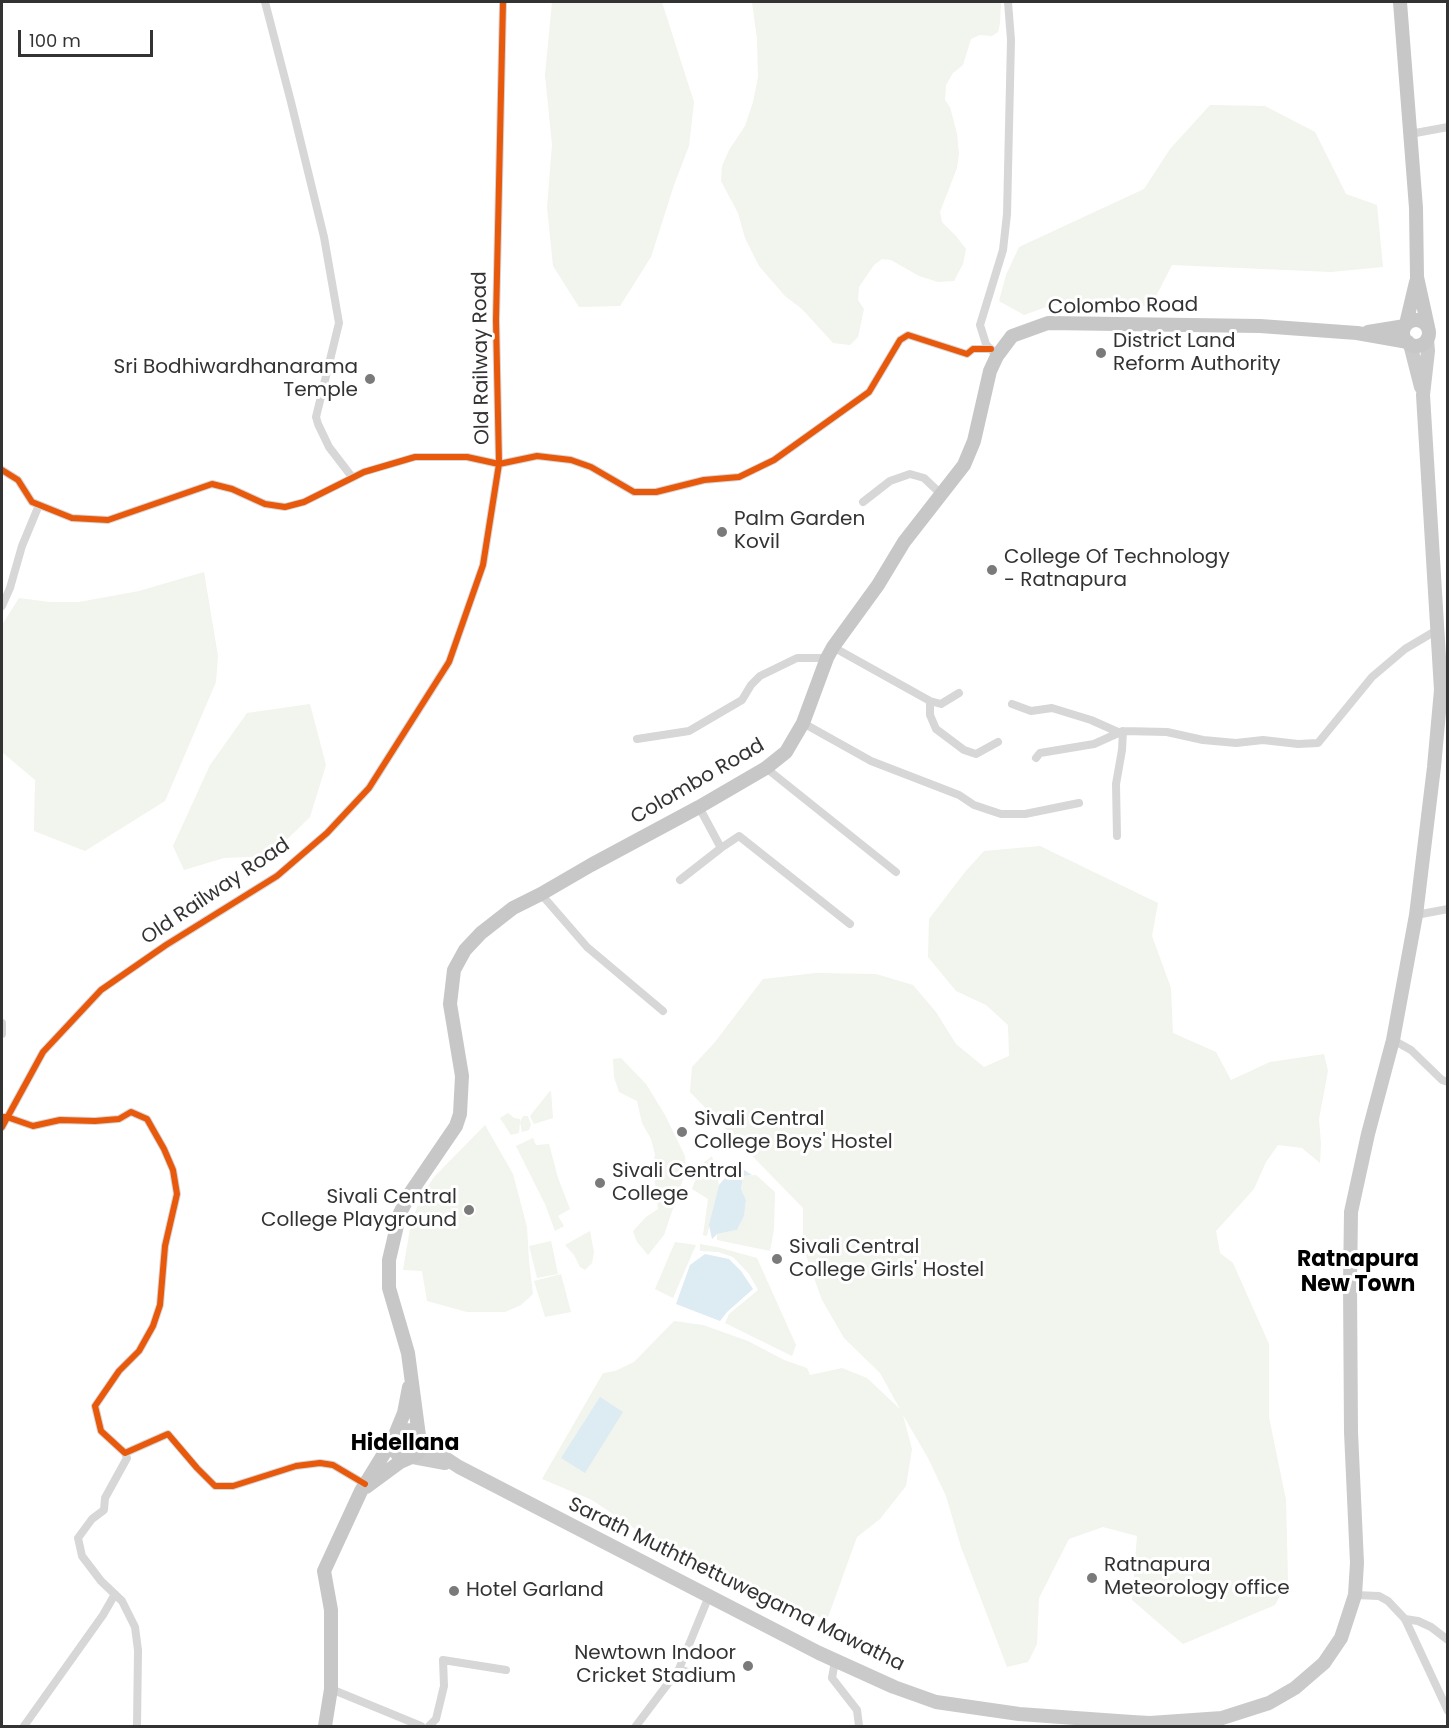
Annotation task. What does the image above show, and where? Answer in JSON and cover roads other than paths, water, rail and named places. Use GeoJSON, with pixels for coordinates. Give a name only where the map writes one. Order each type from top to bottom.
{"type":"FeatureCollection","features":[{"type":"Feature","properties":{"kind":"highway"},"geometry":{"type":"LineString","coordinates":[[1400,2],[1416,208],[1418,277],[1428,333],[1422,345],[1409,343],[1403,333],[1418,277]]}},
{"type":"Feature","properties":{"kind":"highway"},"geometry":{"type":"LineString","coordinates":[[1405,325],[1410,321],[1422,321],[1428,333]]}},
{"type":"Feature","properties":{"kind":"highway","name":"Colombo Road"},"geometry":{"type":"LineString","coordinates":[[419,1437],[408,1353],[389,1288],[389,1260],[400,1213],[411,1192],[456,1126],[460,1113],[462,1076],[450,1004],[454,970],[465,950],[481,933],[513,908],[699,807],[766,768],[786,752],[803,723],[830,653],[878,585],[904,542],[964,465],[974,441],[994,352],[1012,336],[1048,323],[1260,326],[1357,333],[1409,343]]}},
{"type":"Feature","properties":{"kind":"highway","name":"Colombo Road"},"geometry":{"type":"LineString","coordinates":[[1357,333],[1405,325]]}},
{"type":"Feature","properties":{"kind":"highway","name":"Colombo Road"},"geometry":{"type":"LineString","coordinates":[[325,1726],[331,1689],[331,1610],[324,1571],[363,1488],[394,1437],[404,1413],[411,1376]]}},
{"type":"Feature","properties":{"kind":"highway"},"geometry":{"type":"LineString","coordinates":[[402,1430],[416,1432],[421,1449],[411,1458],[400,1456],[392,1444],[394,1437],[402,1430]]}},
{"type":"Feature","properties":{"kind":"highway","name":"Colombo Road"},"geometry":{"type":"LineString","coordinates":[[363,1488],[400,1462],[411,1458]]}},
{"type":"Feature","properties":{"kind":"main road"},"geometry":{"type":"LineString","coordinates":[[1423,395],[1428,333]]}},
{"type":"Feature","properties":{"kind":"main road"},"geometry":{"type":"LineString","coordinates":[[1409,343],[1423,395]]}},
{"type":"Feature","properties":{"kind":"main road","name":"Sarath Muththettuwegama Mawatha"},"geometry":{"type":"LineString","coordinates":[[459,1467],[835,1660],[894,1687],[936,1702],[1009,1713],[1150,1723],[1222,1718],[1269,1703],[1295,1688],[1324,1663],[1341,1638],[1355,1595],[1357,1563],[1351,1432],[1351,1212],[1368,1134],[1394,1040],[1416,915],[1441,690],[1423,395]]}},
{"type":"Feature","properties":{"kind":"main road"},"geometry":{"type":"LineString","coordinates":[[419,1437],[427,1446],[459,1467]]}},
{"type":"Feature","properties":{"kind":"main road"},"geometry":{"type":"LineString","coordinates":[[411,1458],[429,1459],[459,1467]]}},
{"type":"Feature","properties":{"kind":"street"},"geometry":{"type":"LineString","coordinates":[[265,2],[324,237],[339,323],[316,417],[329,447],[352,477]]}},
{"type":"Feature","properties":{"kind":"street","name":"Old Railway Road"},"geometry":{"type":"LineString","coordinates":[[2,1127],[4,1117],[43,1052],[101,990],[166,945],[277,876],[327,833],[369,788],[449,662],[483,566],[499,464],[496,320],[503,2]]}},
{"type":"Feature","properties":{"kind":"street"},"geometry":{"type":"LineString","coordinates":[[994,352],[986,344],[980,325],[1003,250],[1007,214],[1011,40],[1008,2]]}},
{"type":"Feature","properties":{"kind":"street"},"geometry":{"type":"LineString","coordinates":[[1410,134],[1448,127]]}},
{"type":"Feature","properties":{"kind":"street"},"geometry":{"type":"LineString","coordinates":[[2,470],[18,480],[32,502],[39,506],[72,518],[108,520],[212,484],[232,489],[265,504],[285,507],[304,502],[364,472],[415,457],[467,457],[499,464],[537,456],[571,460],[591,467],[634,492],[656,492],[704,480],[739,477],[774,460],[868,392],[900,340],[908,335],[967,354],[973,349],[994,352]]}},
{"type":"Feature","properties":{"kind":"street"},"geometry":{"type":"LineString","coordinates":[[863,502],[890,481],[910,474],[924,478],[941,494]]}},
{"type":"Feature","properties":{"kind":"street"},"geometry":{"type":"LineString","coordinates":[[2,606],[10,588],[22,546],[39,506]]}},
{"type":"Feature","properties":{"kind":"street"},"geometry":{"type":"LineString","coordinates":[[1012,704],[1031,711],[1052,708],[1120,732],[1167,732],[1203,740],[1236,743],[1263,740],[1298,744],[1318,743],[1372,677],[1405,649],[1437,630]]}},
{"type":"Feature","properties":{"kind":"street"},"geometry":{"type":"LineString","coordinates":[[637,739],[689,731],[742,700],[760,676],[797,658],[830,653],[930,701],[941,704],[959,693]]}},
{"type":"Feature","properties":{"kind":"street"},"geometry":{"type":"LineString","coordinates":[[930,701],[930,715],[936,729],[964,750],[976,754],[999,742]]}},
{"type":"Feature","properties":{"kind":"street"},"geometry":{"type":"LineString","coordinates":[[803,723],[871,761],[959,795],[974,805],[1001,814],[1024,814],[1079,803]]}},
{"type":"Feature","properties":{"kind":"street"},"geometry":{"type":"LineString","coordinates":[[1036,758],[1040,753],[1094,744],[1120,732]]}},
{"type":"Feature","properties":{"kind":"street"},"geometry":{"type":"LineString","coordinates":[[1117,836],[1116,784],[1122,750],[1120,732]]}},
{"type":"Feature","properties":{"kind":"street"},"geometry":{"type":"LineString","coordinates":[[766,768],[896,872]]}},
{"type":"Feature","properties":{"kind":"street"},"geometry":{"type":"LineString","coordinates":[[699,807],[721,848]]}},
{"type":"Feature","properties":{"kind":"street"},"geometry":{"type":"LineString","coordinates":[[680,880],[739,836],[850,924]]}},
{"type":"Feature","properties":{"kind":"street"},"geometry":{"type":"LineString","coordinates":[[541,894],[587,947],[663,1011]]}},
{"type":"Feature","properties":{"kind":"street"},"geometry":{"type":"LineString","coordinates":[[1416,915],[1448,909]]}},
{"type":"Feature","properties":{"kind":"street"},"geometry":{"type":"LineString","coordinates":[[2,1023],[2,1034]]}},
{"type":"Feature","properties":{"kind":"street"},"geometry":{"type":"LineString","coordinates":[[1394,1040],[1412,1050],[1442,1080],[1448,1082]]}},
{"type":"Feature","properties":{"kind":"street"},"geometry":{"type":"LineString","coordinates":[[4,1117],[33,1126],[60,1120],[119,1119],[131,1112],[147,1119],[173,1170],[177,1194],[165,1246],[160,1305],[153,1326],[139,1351],[118,1371],[94,1406],[102,1431],[125,1453],[127,1458],[105,1498],[104,1510],[92,1520],[78,1538],[82,1556],[101,1581],[122,1600],[135,1627],[138,1650],[137,1726]]}},
{"type":"Feature","properties":{"kind":"street"},"geometry":{"type":"LineString","coordinates":[[125,1453],[168,1434],[215,1486],[233,1486],[297,1466],[320,1463],[333,1465],[363,1488]]}},
{"type":"Feature","properties":{"kind":"street"},"geometry":{"type":"LineString","coordinates":[[24,1726],[103,1615],[115,1594]]}},
{"type":"Feature","properties":{"kind":"street"},"geometry":{"type":"LineString","coordinates":[[1355,1595],[1378,1596],[1388,1600],[1405,1619],[1448,1711]]}},
{"type":"Feature","properties":{"kind":"street"},"geometry":{"type":"LineString","coordinates":[[636,1726],[679,1669],[709,1596]]}},
{"type":"Feature","properties":{"kind":"street"},"geometry":{"type":"LineString","coordinates":[[1405,1619],[1418,1621],[1431,1627],[1448,1640]]}},
{"type":"Feature","properties":{"kind":"street"},"geometry":{"type":"LineString","coordinates":[[429,1726],[436,1719],[444,1686],[443,1660],[506,1670]]}},
{"type":"Feature","properties":{"kind":"street"},"geometry":{"type":"LineString","coordinates":[[835,1660],[832,1678],[857,1710],[859,1726]]}},
{"type":"Feature","properties":{"kind":"street"},"geometry":{"type":"LineString","coordinates":[[679,1669],[709,1679]]}},
{"type":"Feature","properties":{"kind":"street"},"geometry":{"type":"LineString","coordinates":[[331,1689],[421,1726]]}},
{"type":"Feature","properties":{"kind":"place","name":"District Land Reform Authority"},"geometry":{"type":"Point","coordinates":[1101,353]}},
{"type":"Feature","properties":{"kind":"place","name":"Sri Bodhiwardhanarama Temple"},"geometry":{"type":"Point","coordinates":[370,379]}},
{"type":"Feature","properties":{"kind":"place","name":"Palm Garden Kovil"},"geometry":{"type":"Point","coordinates":[722,532]}},
{"type":"Feature","properties":{"kind":"place","name":"College Of Technology - Ratnapura"},"geometry":{"type":"Point","coordinates":[992,570]}},
{"type":"Feature","properties":{"kind":"place","name":"Sivali Central College Boys' Hostel"},"geometry":{"type":"Point","coordinates":[682,1132]}},
{"type":"Feature","properties":{"kind":"place","name":"Sivali Central College"},"geometry":{"type":"Point","coordinates":[600,1183]}},
{"type":"Feature","properties":{"kind":"place","name":"Sivali Central College Playground"},"geometry":{"type":"Point","coordinates":[469,1210]}},
{"type":"Feature","properties":{"kind":"place","name":"Sivali Central College Girls' Hostel"},"geometry":{"type":"Point","coordinates":[777,1259]}},
{"type":"Feature","properties":{"kind":"place","name":"Ratnapura Meteorology office"},"geometry":{"type":"Point","coordinates":[1092,1578]}},
{"type":"Feature","properties":{"kind":"place","name":"Hotel Garland"},"geometry":{"type":"Point","coordinates":[454,1591]}},
{"type":"Feature","properties":{"kind":"place","name":"Newtown Indoor Cricket Stadium"},"geometry":{"type":"Point","coordinates":[748,1666]}},
{"type":"Feature","properties":{"kind":"district","name":"Ratnapura New Town"},"geometry":{"type":"Point","coordinates":[1358,1272]}},
{"type":"Feature","properties":{"kind":"district","name":"Hidellana"},"geometry":{"type":"Point","coordinates":[405,1444]}}]}
